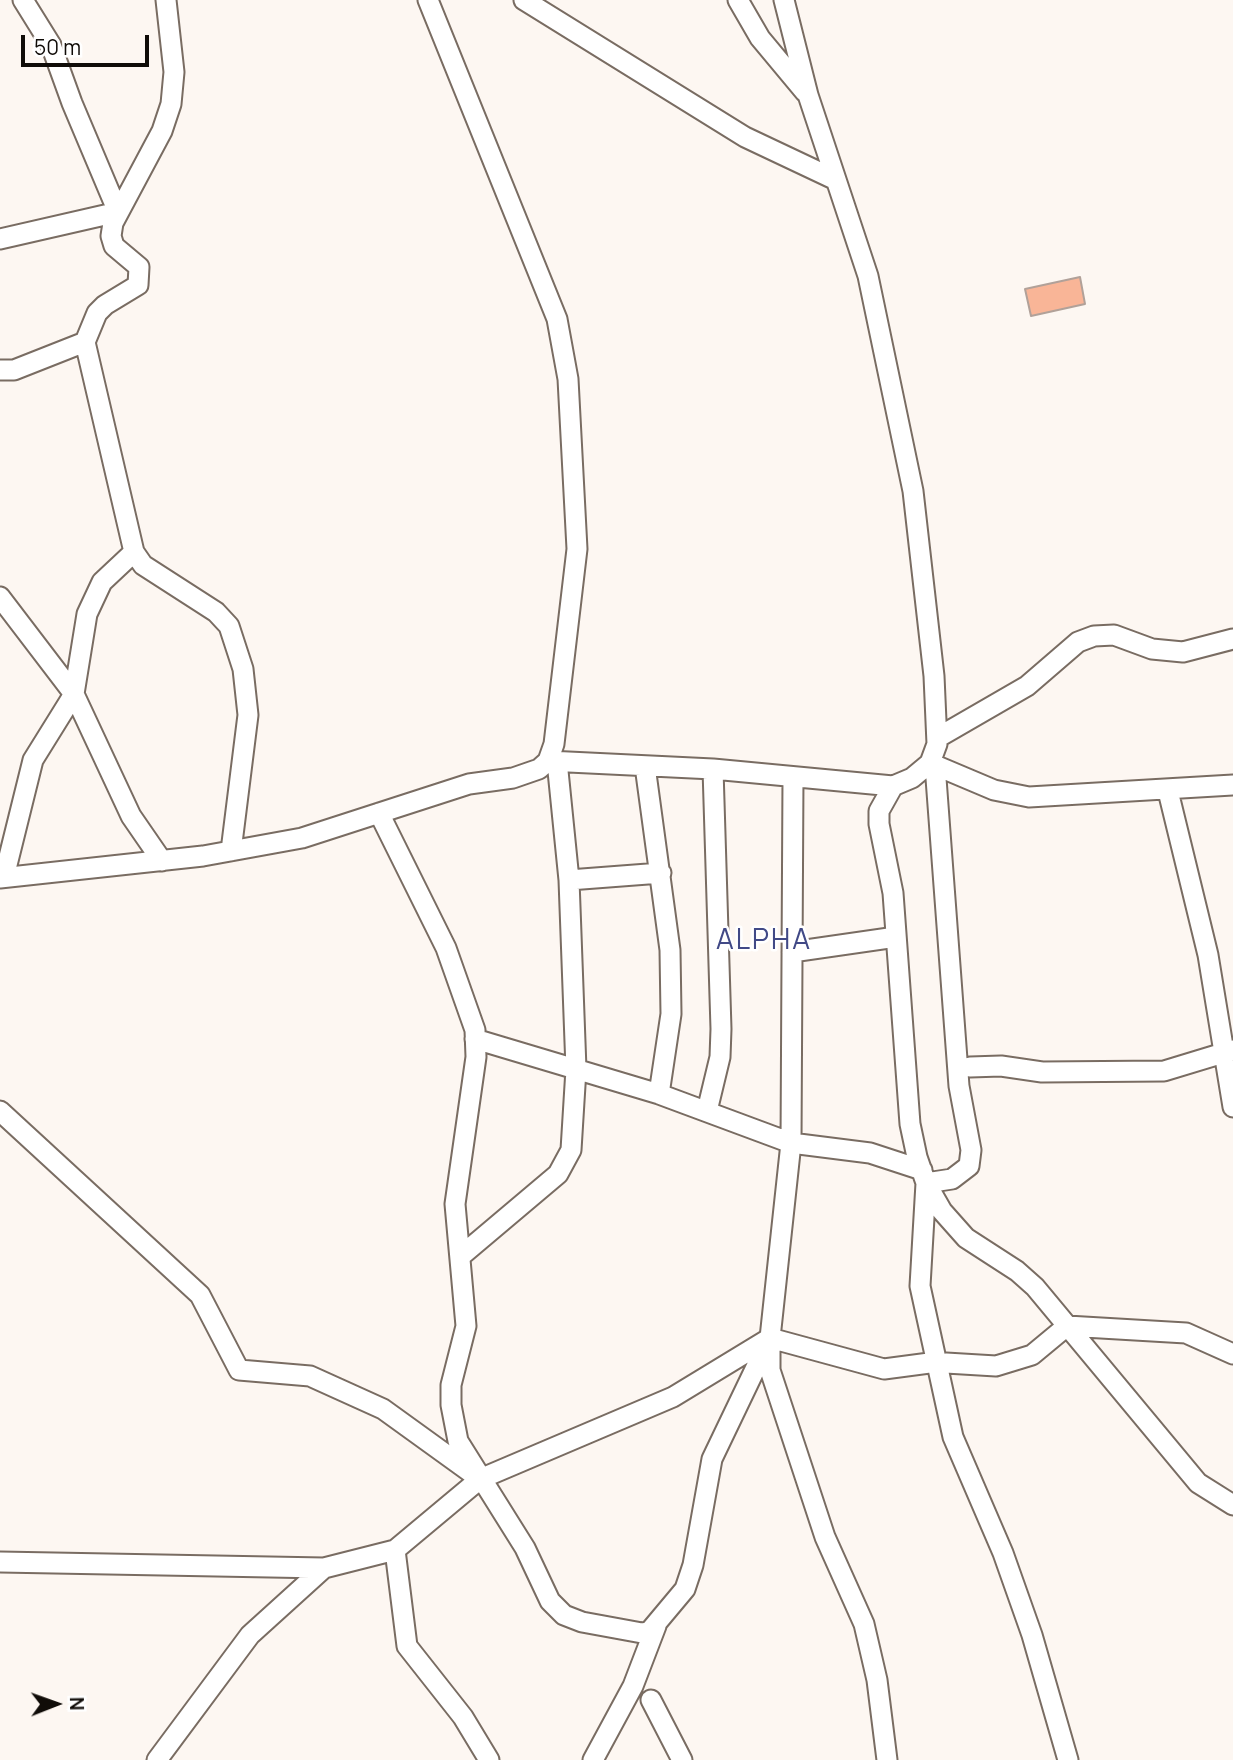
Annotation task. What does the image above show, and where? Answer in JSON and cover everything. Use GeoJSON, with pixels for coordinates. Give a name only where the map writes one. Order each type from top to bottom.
{"type":"FeatureCollection","features":[{"type":"Feature","properties":{"kind":"street"},"geometry":{"type":"LineString","coordinates":[[23,0],[51,45],[72,103],[118,212]]}},
{"type":"Feature","properties":{"kind":"street"},"geometry":{"type":"LineString","coordinates":[[166,0],[174,72],[171,104],[162,131],[118,212],[111,236],[114,246],[139,267],[138,285],[104,304],[97,313],[85,342],[134,552],[143,565],[216,612],[229,626],[243,669],[248,715],[231,851]]}},
{"type":"Feature","properties":{"kind":"street"},"geometry":{"type":"LineString","coordinates":[[428,0],[557,319],[568,379],[577,549],[552,761],[569,880],[576,1069],[571,1150],[567,1163],[462,1255]]}},
{"type":"Feature","properties":{"kind":"street"},"geometry":{"type":"LineString","coordinates":[[524,0],[745,137],[836,180]]}},
{"type":"Feature","properties":{"kind":"street"},"geometry":{"type":"LineString","coordinates":[[738,0],[760,38],[808,95]]}},
{"type":"Feature","properties":{"kind":"street"},"geometry":{"type":"LineString","coordinates":[[475,1039],[659,1094],[791,1143],[870,1153],[924,1177],[952,1179],[968,1166],[971,1150],[959,1086],[933,764],[937,738],[934,676],[913,491],[868,276],[808,95],[783,0]]}},
{"type":"Feature","properties":{"kind":"street"},"geometry":{"type":"LineString","coordinates":[[0,239],[118,212]]}},
{"type":"Feature","properties":{"kind":"street"},"geometry":{"type":"LineString","coordinates":[[0,370],[14,370],[85,342]]}},
{"type":"Feature","properties":{"kind":"street"},"geometry":{"type":"LineString","coordinates":[[134,552],[102,582],[87,614],[74,694],[33,761],[2,878],[162,861],[302,838],[469,784],[513,778],[539,769],[552,761],[713,769],[893,786],[912,778],[933,764]]}},
{"type":"Feature","properties":{"kind":"street"},"geometry":{"type":"LineString","coordinates":[[0,597],[74,694],[131,816],[162,861]]}},
{"type":"Feature","properties":{"kind":"street"},"geometry":{"type":"LineString","coordinates":[[937,738],[1027,686],[1063,658],[1078,642],[1094,636],[1114,635],[1152,649],[1183,652],[1233,639]]}},
{"type":"Feature","properties":{"kind":"street"},"geometry":{"type":"LineString","coordinates":[[933,764],[994,790],[1030,797],[1168,791],[1233,785]]}},
{"type":"Feature","properties":{"kind":"street"},"geometry":{"type":"LineString","coordinates":[[645,766],[662,873],[670,950],[671,1014],[659,1094]]}},
{"type":"Feature","properties":{"kind":"street"},"geometry":{"type":"LineString","coordinates":[[707,1111],[720,1056],[721,1029],[713,769]]}},
{"type":"Feature","properties":{"kind":"street"},"geometry":{"type":"LineString","coordinates":[[793,777],[791,1143],[770,1338],[770,1370],[825,1537],[864,1625],[873,1653],[887,1760]]}},
{"type":"Feature","properties":{"kind":"street"},"geometry":{"type":"LineString","coordinates":[[893,786],[879,811],[879,824],[889,867],[910,1124],[924,1177],[942,1211],[965,1238],[1017,1271],[1067,1326],[1198,1483],[1233,1505]]}},
{"type":"Feature","properties":{"kind":"street"},"geometry":{"type":"LineString","coordinates":[[1168,791],[1208,955],[1228,1052],[1233,1107]]}},
{"type":"Feature","properties":{"kind":"street"},"geometry":{"type":"LineString","coordinates":[[379,813],[446,948],[467,1002],[475,1039],[476,1057],[455,1205],[462,1255],[466,1326],[451,1385],[451,1405],[458,1441],[525,1548],[550,1601],[564,1615],[642,1633],[656,1626]]}},
{"type":"Feature","properties":{"kind":"street"},"geometry":{"type":"LineString","coordinates":[[569,880],[662,873]]}},
{"type":"Feature","properties":{"kind":"street"},"geometry":{"type":"LineString","coordinates":[[792,952],[896,937]]}},
{"type":"Feature","properties":{"kind":"street"},"geometry":{"type":"LineString","coordinates":[[970,1067],[1001,1066],[1042,1072],[1164,1071],[1228,1052]]}},
{"type":"Feature","properties":{"kind":"street"},"geometry":{"type":"LineString","coordinates":[[0,1111],[200,1295],[239,1370],[310,1376],[383,1409],[480,1479]]}},
{"type":"Feature","properties":{"kind":"street"},"geometry":{"type":"LineString","coordinates":[[924,1177],[920,1286],[942,1363],[953,1437],[1003,1553],[1032,1635],[1068,1760]]}},
{"type":"Feature","properties":{"kind":"street"},"geometry":{"type":"LineString","coordinates":[[0,1562],[324,1568],[395,1550],[480,1479],[673,1397],[770,1338],[884,1369],[942,1363],[996,1366],[1032,1355],[1067,1326],[1186,1332],[1231,1351]]}},
{"type":"Feature","properties":{"kind":"street"},"geometry":{"type":"LineString","coordinates":[[593,1760],[634,1686],[656,1626],[685,1589],[693,1565],[712,1459],[770,1338]]}},
{"type":"Feature","properties":{"kind":"street"},"geometry":{"type":"LineString","coordinates":[[395,1550],[407,1646],[463,1717],[489,1760]]}},
{"type":"Feature","properties":{"kind":"street"},"geometry":{"type":"LineString","coordinates":[[157,1760],[250,1635],[324,1568]]}},
{"type":"Feature","properties":{"kind":"street"},"geometry":{"type":"LineString","coordinates":[[651,1700],[682,1760]]}},
{"type":"Feature","properties":{"kind":"building"},"geometry":{"type":"Polygon","coordinates":[[[1080,277],[1085,304],[1031,316],[1025,289],[1080,277]]]}},
{"type":"Feature","properties":{"kind":"district","name":"ALPHA"},"geometry":{"type":"Point","coordinates":[764,941]}}]}
